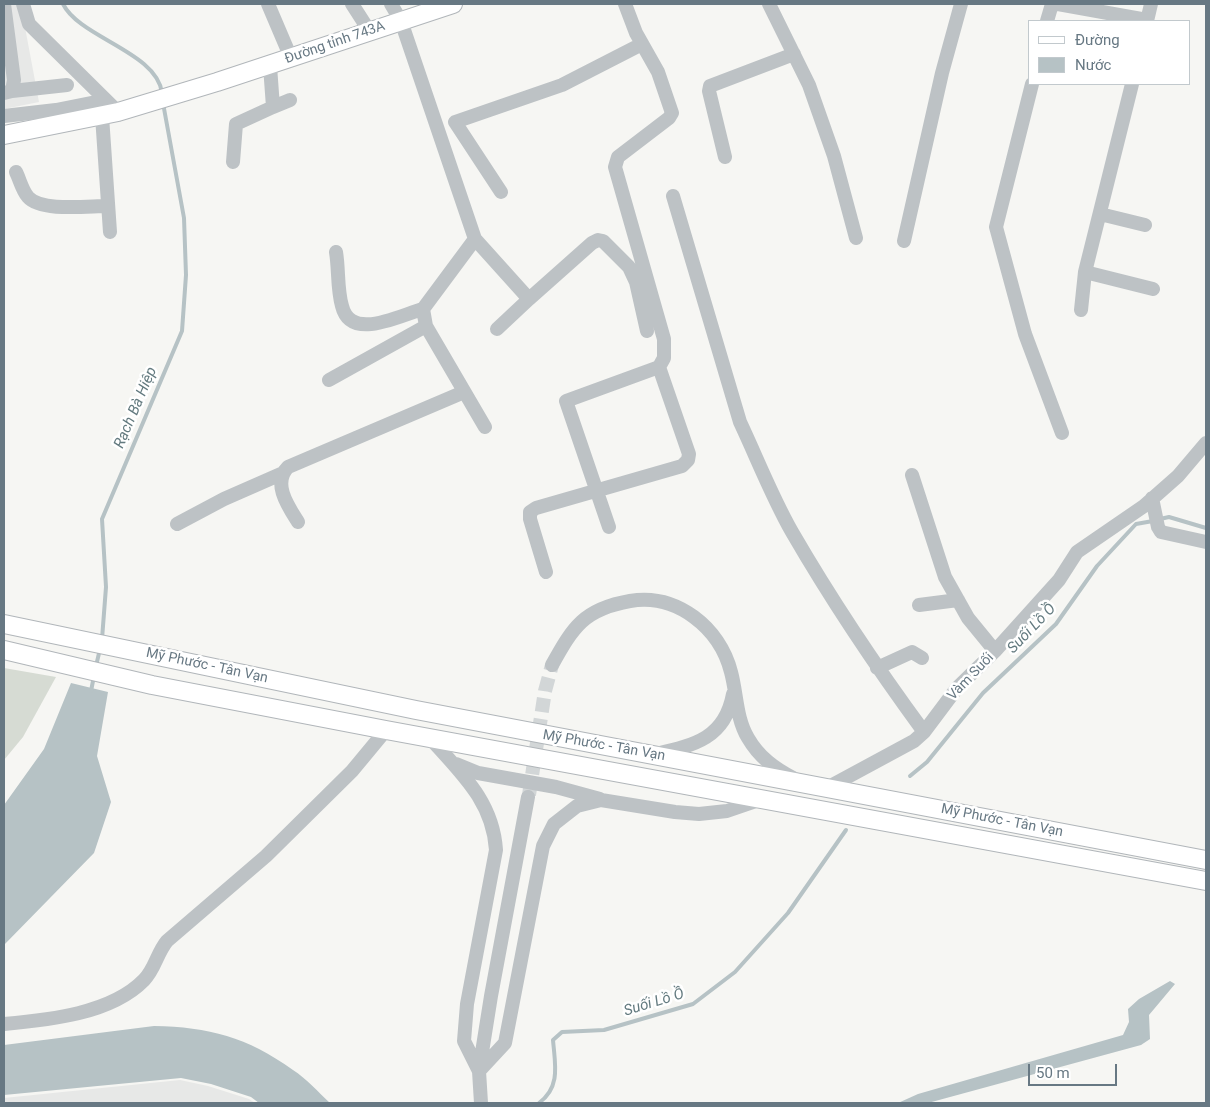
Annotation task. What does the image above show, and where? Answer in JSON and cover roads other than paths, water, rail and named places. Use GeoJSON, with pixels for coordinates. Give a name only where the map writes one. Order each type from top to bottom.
{"type":"FeatureCollection","features":[{"type":"Feature","properties":{"kind":"main road","name":"Đường tỉnh 743A"},"geometry":{"type":"LineString","coordinates":[[109,109],[144,103],[270,66],[453,4]]}},
{"type":"Feature","properties":{"kind":"main road"},"geometry":{"type":"LineString","coordinates":[[4,135],[109,109]]}},
{"type":"Feature","properties":{"kind":"main road","name":"Mỹ Phước - Tân Vạn"},"geometry":{"type":"LineString","coordinates":[[4,624],[416,710],[1206,860]]}},
{"type":"Feature","properties":{"kind":"main road","name":"Mỹ Phước - Tân Vạn"},"geometry":{"type":"LineString","coordinates":[[4,650],[152,685],[386,730],[1206,880]]}},
{"type":"Feature","properties":{"kind":"street"},"geometry":{"type":"LineString","coordinates":[[4,4],[13,66],[8,92],[67,85]]}},
{"type":"Feature","properties":{"kind":"street"},"geometry":{"type":"LineString","coordinates":[[23,4],[29,24],[86,77],[109,109],[108,206],[110,232]]}},
{"type":"Feature","properties":{"kind":"street"},"geometry":{"type":"LineString","coordinates":[[268,4],[291,58]]}},
{"type":"Feature","properties":{"kind":"street"},"geometry":{"type":"LineString","coordinates":[[352,4],[370,32]]}},
{"type":"Feature","properties":{"kind":"street"},"geometry":{"type":"LineString","coordinates":[[391,4],[402,21],[475,239],[529,299]]}},
{"type":"Feature","properties":{"kind":"street"},"geometry":{"type":"LineString","coordinates":[[546,572],[530,519],[530,512],[536,508],[682,466],[688,460],[689,454],[660,367],[664,358],[664,339],[615,167],[618,157],[669,118],[672,113],[658,72],[642,44],[625,4]]}},
{"type":"Feature","properties":{"kind":"street"},"geometry":{"type":"LineString","coordinates":[[769,4],[809,85],[834,156],[856,238]]}},
{"type":"Feature","properties":{"kind":"street"},"geometry":{"type":"LineString","coordinates":[[904,241],[942,73],[961,4]]}},
{"type":"Feature","properties":{"kind":"street"},"geometry":{"type":"LineString","coordinates":[[1047,20],[1052,4]]}},
{"type":"Feature","properties":{"kind":"street"},"geometry":{"type":"LineString","coordinates":[[1058,4],[1142,20]]}},
{"type":"Feature","properties":{"kind":"street"},"geometry":{"type":"LineString","coordinates":[[1147,20],[1151,4]]}},
{"type":"Feature","properties":{"kind":"street"},"geometry":{"type":"LineString","coordinates":[[501,192],[454,122],[562,85],[642,44]]}},
{"type":"Feature","properties":{"kind":"street"},"geometry":{"type":"LineString","coordinates":[[725,157],[709,91],[710,86],[794,54]]}},
{"type":"Feature","properties":{"kind":"street"},"geometry":{"type":"LineString","coordinates":[[270,66],[273,107]]}},
{"type":"Feature","properties":{"kind":"street"},"geometry":{"type":"LineString","coordinates":[[1032,85],[996,227],[1025,334],[1062,433]]}},
{"type":"Feature","properties":{"kind":"street"},"geometry":{"type":"LineString","coordinates":[[1081,310],[1085,272],[1132,85]]}},
{"type":"Feature","properties":{"kind":"street"},"geometry":{"type":"LineString","coordinates":[[233,162],[236,124],[290,100]]}},
{"type":"Feature","properties":{"kind":"street"},"geometry":{"type":"LineString","coordinates":[[4,116],[56,110],[109,109]]}},
{"type":"Feature","properties":{"kind":"street"},"geometry":{"type":"LineString","coordinates":[[16,172],[28,198],[39,204],[108,206]]}},
{"type":"Feature","properties":{"kind":"street"},"geometry":{"type":"LineString","coordinates":[[673,196],[740,422],[792,531],[878,668],[924,732]]}},
{"type":"Feature","properties":{"kind":"street"},"geometry":{"type":"LineString","coordinates":[[1100,214],[1145,224]]}},
{"type":"Feature","properties":{"kind":"street"},"geometry":{"type":"LineString","coordinates":[[336,252],[345,316],[353,323],[363,325],[375,324],[422,309],[475,239]]}},
{"type":"Feature","properties":{"kind":"street"},"geometry":{"type":"LineString","coordinates":[[497,329],[592,242],[598,240],[603,241],[629,267],[636,282],[647,331]]}},
{"type":"Feature","properties":{"kind":"street"},"geometry":{"type":"LineString","coordinates":[[1085,272],[1153,289]]}},
{"type":"Feature","properties":{"kind":"street"},"geometry":{"type":"LineString","coordinates":[[422,309],[426,326],[485,426]]}},
{"type":"Feature","properties":{"kind":"street"},"geometry":{"type":"LineString","coordinates":[[329,380],[426,326]]}},
{"type":"Feature","properties":{"kind":"street"},"geometry":{"type":"LineString","coordinates":[[609,527],[566,400],[660,367]]}},
{"type":"Feature","properties":{"kind":"street"},"geometry":{"type":"LineString","coordinates":[[177,524],[224,499],[281,474],[288,467],[464,392]]}},
{"type":"Feature","properties":{"kind":"street","name":"Vàm Suối"},"geometry":{"type":"LineString","coordinates":[[827,788],[914,741],[924,732],[956,688],[995,652],[1059,580],[1077,552],[1153,503],[1206,442]]}},
{"type":"Feature","properties":{"kind":"street"},"geometry":{"type":"LineString","coordinates":[[281,474],[282,490],[298,522]]}},
{"type":"Feature","properties":{"kind":"street"},"geometry":{"type":"LineString","coordinates":[[912,476],[946,577],[968,618],[995,652]]}},
{"type":"Feature","properties":{"kind":"street"},"geometry":{"type":"LineString","coordinates":[[1153,503],[1158,527],[1161,532],[1206,542]]}},
{"type":"Feature","properties":{"kind":"street"},"geometry":{"type":"LineString","coordinates":[[552,665],[571,632],[589,615],[614,604],[638,600],[669,603],[685,610],[706,626],[718,642],[731,672],[733,690],[747,737],[760,756],[777,770],[802,782]]}},
{"type":"Feature","properties":{"kind":"street"},"geometry":{"type":"LineString","coordinates":[[919,605],[958,600]]}},
{"type":"Feature","properties":{"kind":"street"},"geometry":{"type":"LineString","coordinates":[[878,668],[912,652],[922,658]]}},
{"type":"Feature","properties":{"kind":"street"},"geometry":{"type":"LineString","coordinates":[[653,755],[694,745],[710,735],[722,722],[730,707],[733,690]]}},
{"type":"Feature","properties":{"kind":"street"},"geometry":{"type":"LineString","coordinates":[[4,1024],[30,1022],[92,1010],[131,991],[145,980],[156,964],[161,948],[167,941],[280,843],[352,771],[386,730]]}},
{"type":"Feature","properties":{"kind":"street"},"geometry":{"type":"LineString","coordinates":[[430,738],[484,804],[495,838],[496,850],[467,1004],[464,1040],[479,1071]]}},
{"type":"Feature","properties":{"kind":"street"},"geometry":{"type":"LineString","coordinates":[[451,762],[478,773],[556,786],[601,800],[675,812],[699,814],[727,811],[762,798]]}},
{"type":"Feature","properties":{"kind":"street"},"geometry":{"type":"LineString","coordinates":[[481,1103],[479,1071],[528,797]]}},
{"type":"Feature","properties":{"kind":"street"},"geometry":{"type":"LineString","coordinates":[[479,1071],[505,1044],[543,846],[554,824],[577,806],[601,800]]}},
{"type":"Feature","properties":{"kind":"water"},"geometry":{"type":"Polygon","coordinates":[[[71,683],[108,692],[97,756],[111,802],[94,853],[4,945],[4,805],[44,749],[71,683]]]}},
{"type":"Feature","properties":{"kind":"water"},"geometry":{"type":"Polygon","coordinates":[[[1170,981],[1175,984],[1149,1015],[1150,1039],[1141,1045],[928,1103],[898,1103],[918,1094],[1123,1035],[1129,1022],[1128,1009],[1139,999],[1170,981]]]}},
{"type":"Feature","properties":{"kind":"water"},"geometry":{"type":"Polygon","coordinates":[[[154,1026],[210,1032],[227,1036],[260,1049],[308,1081],[330,1103],[259,1103],[251,1097],[211,1084],[181,1078],[4,1095],[4,1045],[154,1026]]]}},
{"type":"Feature","properties":{"kind":"waterway","name":"Rạch Bà Hiệp"},"geometry":{"type":"LineString","coordinates":[[63,4],[72,16],[85,26],[147,67],[157,79],[162,93]]}},
{"type":"Feature","properties":{"kind":"waterway","name":"Rạch Bà Hiệp"},"geometry":{"type":"LineString","coordinates":[[102,639],[106,587],[102,519],[182,331],[186,275],[184,218],[163,103]]}},
{"type":"Feature","properties":{"kind":"waterway","name":"Suối Lồ Ồ"},"geometry":{"type":"LineString","coordinates":[[1160,519],[1169,517],[1206,528]]}},
{"type":"Feature","properties":{"kind":"waterway","name":"Suối Lồ Ồ"},"geometry":{"type":"LineString","coordinates":[[910,776],[927,762],[983,693],[1056,624],[1097,566],[1136,524],[1153,521]]}},
{"type":"Feature","properties":{"kind":"waterway","name":"Rạch Bà Hiệp"},"geometry":{"type":"LineString","coordinates":[[96,666],[100,649]]}},
{"type":"Feature","properties":{"kind":"waterway","name":"Rạch Bà Hiệp"},"geometry":{"type":"LineString","coordinates":[[91,691],[94,676]]}},
{"type":"Feature","properties":{"kind":"waterway","name":"Suối Lồ Ồ"},"geometry":{"type":"LineString","coordinates":[[539,1103],[546,1097],[554,1082],[553,1040],[562,1032],[604,1030],[693,1004],[735,972],[788,913],[846,830]]}},
{"type":"Feature","properties":{"kind":"tunnel"},"geometry":{"type":"LineString","coordinates":[[529,795],[545,691],[552,665]]}}]}
